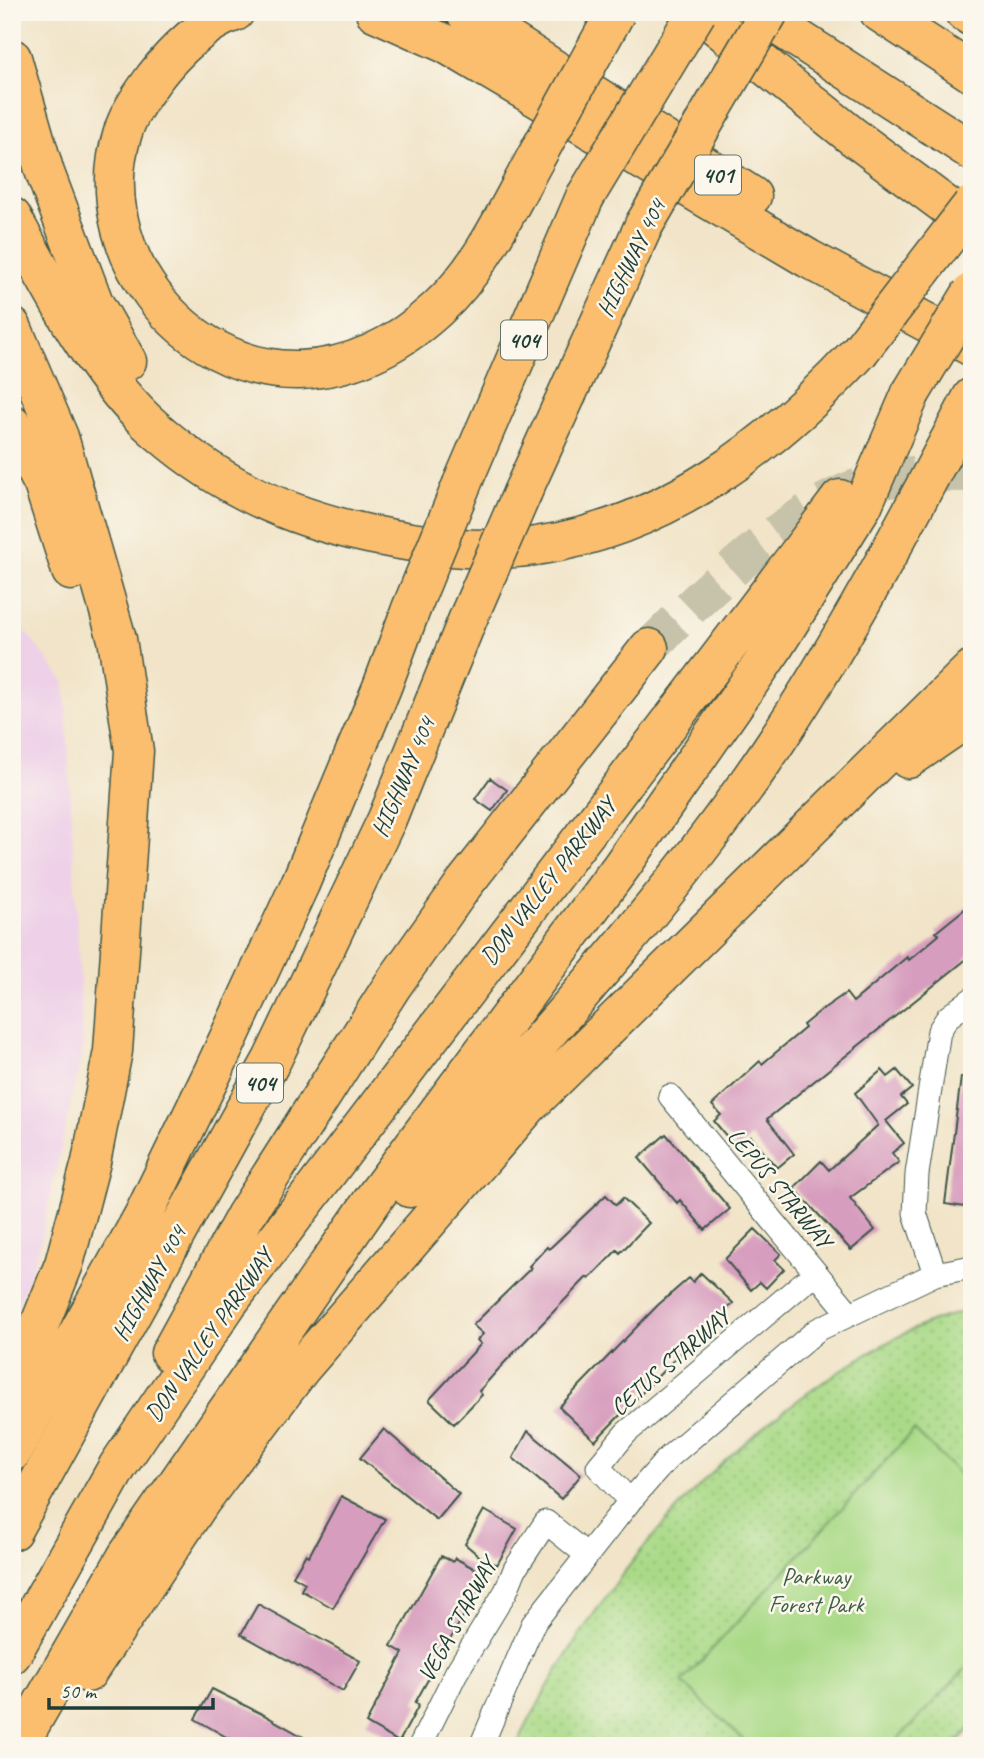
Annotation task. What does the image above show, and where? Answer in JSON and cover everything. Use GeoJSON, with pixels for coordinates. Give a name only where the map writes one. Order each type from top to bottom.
{"type":"FeatureCollection","features":[{"type":"Feature","properties":{"kind":"highway"},"geometry":{"type":"LineString","coordinates":[[236,12],[191,38],[163,66],[138,101],[122,133],[115,205],[125,244],[139,277],[162,310],[191,334],[228,355],[264,367],[299,370],[346,362],[381,349],[439,307],[467,274],[535,159],[616,12]]}},
{"type":"Feature","properties":{"kind":"highway"},"geometry":{"type":"LineString","coordinates":[[375,12],[446,44],[809,259],[972,347]]}},
{"type":"Feature","properties":{"kind":"highway","name":"401"},"geometry":{"type":"LineString","coordinates":[[465,12],[972,337]]}},
{"type":"Feature","properties":{"kind":"highway"},"geometry":{"type":"LineString","coordinates":[[585,197],[647,47],[666,12]]}},
{"type":"Feature","properties":{"kind":"highway"},"geometry":{"type":"LineString","coordinates":[[585,197],[698,12],[851,135],[972,225]]}},
{"type":"Feature","properties":{"kind":"highway"},"geometry":{"type":"LineString","coordinates":[[757,12],[972,151]]}},
{"type":"Feature","properties":{"kind":"highway","name":"HIGHWAY 404"},"geometry":{"type":"LineString","coordinates":[[12,1531],[272,1060],[387,819],[523,491],[644,225],[769,12]]}},
{"type":"Feature","properties":{"kind":"highway"},"geometry":{"type":"LineString","coordinates":[[879,12],[972,74]]}},
{"type":"Feature","properties":{"kind":"highway"},"geometry":{"type":"LineString","coordinates":[[964,12],[972,17]]}},
{"type":"Feature","properties":{"kind":"highway"},"geometry":{"type":"LineString","coordinates":[[12,58],[50,186],[94,303],[122,355],[153,394],[226,461],[287,500],[349,529]]}},
{"type":"Feature","properties":{"kind":"highway","name":"HIGHWAY 404"},"geometry":{"type":"LineString","coordinates":[[12,1452],[144,1216],[300,884],[462,484],[585,197]]}},
{"type":"Feature","properties":{"kind":"highway"},"geometry":{"type":"LineString","coordinates":[[12,217],[104,371],[143,418],[205,468],[251,496],[349,529],[405,541],[468,548],[534,547],[595,533],[656,511],[744,458],[814,401],[859,352],[972,205]]}},
{"type":"Feature","properties":{"kind":"highway","name":"DON VALLEY PARKWAY"},"geometry":{"type":"LineString","coordinates":[[118,1466],[244,1282],[846,492],[911,393],[972,292]]}},
{"type":"Feature","properties":{"kind":"highway"},"geometry":{"type":"LineString","coordinates":[[12,327],[59,437],[117,639],[134,751],[113,1051],[91,1162],[64,1264],[12,1393]]}},
{"type":"Feature","properties":{"kind":"highway"},"geometry":{"type":"LineString","coordinates":[[18,1746],[127,1556],[268,1351],[377,1194],[621,867],[772,650],[863,505],[911,393]]}},
{"type":"Feature","properties":{"kind":"highway"},"geometry":{"type":"LineString","coordinates":[[268,1351],[616,951],[687,864],[760,765],[831,659],[963,413]]}},
{"type":"Feature","properties":{"kind":"highway"},"geometry":{"type":"LineString","coordinates":[[12,424],[43,484],[96,654],[122,816],[125,907]]}},
{"type":"Feature","properties":{"kind":"highway"},"geometry":{"type":"LineString","coordinates":[[12,1654],[118,1466],[196,1301],[245,1216],[392,986],[464,884],[649,648]]}},
{"type":"Feature","properties":{"kind":"highway"},"geometry":{"type":"LineString","coordinates":[[41,1746],[201,1501],[302,1367],[528,1106],[972,669]]}},
{"type":"Feature","properties":{"kind":"highway"},"geometry":{"type":"LineString","coordinates":[[775,865],[909,758],[972,715]]}},
{"type":"Feature","properties":{"kind":"street"},"geometry":{"type":"LineString","coordinates":[[935,1274],[915,1213],[917,1174],[939,1031],[948,1017],[972,999]]}},
{"type":"Feature","properties":{"kind":"street","name":"LEPUS STARWAY"},"geometry":{"type":"LineString","coordinates":[[670,1096],[850,1314]]}},
{"type":"Feature","properties":{"kind":"street"},"geometry":{"type":"LineString","coordinates":[[481,1746],[533,1624],[630,1501],[668,1458],[817,1330],[935,1274],[972,1267]]}},
{"type":"Feature","properties":{"kind":"street","name":"CETUS STARWAY"},"geometry":{"type":"LineString","coordinates":[[630,1501],[598,1467],[626,1433],[802,1284],[818,1275]]}},
{"type":"Feature","properties":{"kind":"street","name":"VEGA STARWAY"},"geometry":{"type":"LineString","coordinates":[[420,1746],[456,1673],[506,1591],[515,1569],[546,1522],[587,1555]]}},
{"type":"Feature","properties":{"kind":"shaded area"},"geometry":{"type":"Polygon","coordinates":[[[12,614],[65,683],[83,1048],[38,1252],[12,1321],[12,614]]]}},
{"type":"Feature","properties":{"kind":"green space","name":"Parkway Forest Park"},"geometry":{"type":"Polygon","coordinates":[[[972,1310],[972,1727],[953,1746],[516,1746],[546,1689],[617,1581],[657,1531],[747,1440],[798,1400],[894,1339],[940,1319],[972,1310]]]}},
{"type":"Feature","properties":{"kind":"green space"},"geometry":{"type":"Polygon","coordinates":[[[914,1430],[972,1486],[972,1662],[891,1746],[750,1746],[682,1682],[914,1430]]]}},
{"type":"Feature","properties":{"kind":"building"},"geometry":{"type":"Polygon","coordinates":[[[490,778],[507,790],[492,811],[475,799],[490,778]]]}},
{"type":"Feature","properties":{"kind":"building"},"geometry":{"type":"Polygon","coordinates":[[[972,903],[972,952],[963,962],[767,1119],[794,1154],[777,1168],[751,1137],[737,1149],[714,1121],[721,1115],[712,1105],[760,1061],[762,1064],[805,1028],[803,1025],[820,1011],[846,993],[853,1002],[907,957],[909,960],[939,935],[936,932],[972,903]]]}},
{"type":"Feature","properties":{"kind":"building"},"geometry":{"type":"Polygon","coordinates":[[[882,1070],[888,1077],[897,1070],[912,1088],[901,1097],[907,1104],[886,1121],[904,1143],[892,1153],[899,1162],[850,1198],[875,1230],[851,1250],[794,1188],[821,1161],[829,1170],[878,1125],[855,1093],[882,1070]]]}},
{"type":"Feature","properties":{"kind":"building"},"geometry":{"type":"Polygon","coordinates":[[[961,1077],[972,1078],[972,1208],[945,1204],[961,1077]]]}},
{"type":"Feature","properties":{"kind":"building"},"geometry":{"type":"Polygon","coordinates":[[[666,1134],[730,1209],[705,1230],[680,1200],[677,1203],[639,1158],[666,1134]]]}},
{"type":"Feature","properties":{"kind":"building"},"geometry":{"type":"Polygon","coordinates":[[[606,1195],[616,1205],[623,1198],[649,1223],[620,1253],[617,1250],[589,1279],[587,1277],[504,1363],[479,1391],[482,1395],[454,1424],[429,1400],[481,1344],[477,1340],[483,1334],[473,1325],[531,1268],[529,1266],[547,1247],[549,1249],[606,1195]]]}},
{"type":"Feature","properties":{"kind":"building"},"geometry":{"type":"Polygon","coordinates":[[[755,1229],[781,1254],[775,1260],[784,1269],[766,1288],[760,1282],[751,1290],[725,1259],[755,1229]]]}},
{"type":"Feature","properties":{"kind":"building"},"geometry":{"type":"Polygon","coordinates":[[[701,1273],[733,1303],[701,1336],[699,1334],[595,1441],[559,1407],[658,1305],[689,1278],[693,1282],[701,1273]]]}},
{"type":"Feature","properties":{"kind":"building"},"geometry":{"type":"Polygon","coordinates":[[[384,1429],[459,1494],[437,1520],[360,1458],[384,1429]]]}},
{"type":"Feature","properties":{"kind":"building"},"geometry":{"type":"Polygon","coordinates":[[[528,1431],[581,1475],[561,1499],[513,1458],[528,1431]]]}},
{"type":"Feature","properties":{"kind":"building"},"geometry":{"type":"Polygon","coordinates":[[[341,1496],[385,1519],[333,1608],[301,1590],[305,1583],[293,1576],[306,1554],[309,1556],[341,1496]]]}},
{"type":"Feature","properties":{"kind":"building"},"geometry":{"type":"Polygon","coordinates":[[[484,1510],[517,1529],[497,1565],[493,1563],[491,1566],[465,1544],[484,1510]]]}},
{"type":"Feature","properties":{"kind":"building"},"geometry":{"type":"Polygon","coordinates":[[[441,1556],[453,1562],[455,1558],[486,1575],[415,1703],[419,1705],[399,1742],[366,1723],[403,1653],[391,1646],[441,1556]]]}},
{"type":"Feature","properties":{"kind":"building"},"geometry":{"type":"Polygon","coordinates":[[[258,1604],[360,1661],[343,1691],[241,1634],[258,1604]]]}},
{"type":"Feature","properties":{"kind":"building"},"geometry":{"type":"Polygon","coordinates":[[[212,1689],[319,1746],[242,1746],[195,1719],[212,1689]]]}},
{"type":"Feature","properties":{"kind":"tunnel"},"geometry":{"type":"LineString","coordinates":[[649,648],[750,554],[808,512],[837,496],[879,481],[905,476],[972,473]]}}]}
